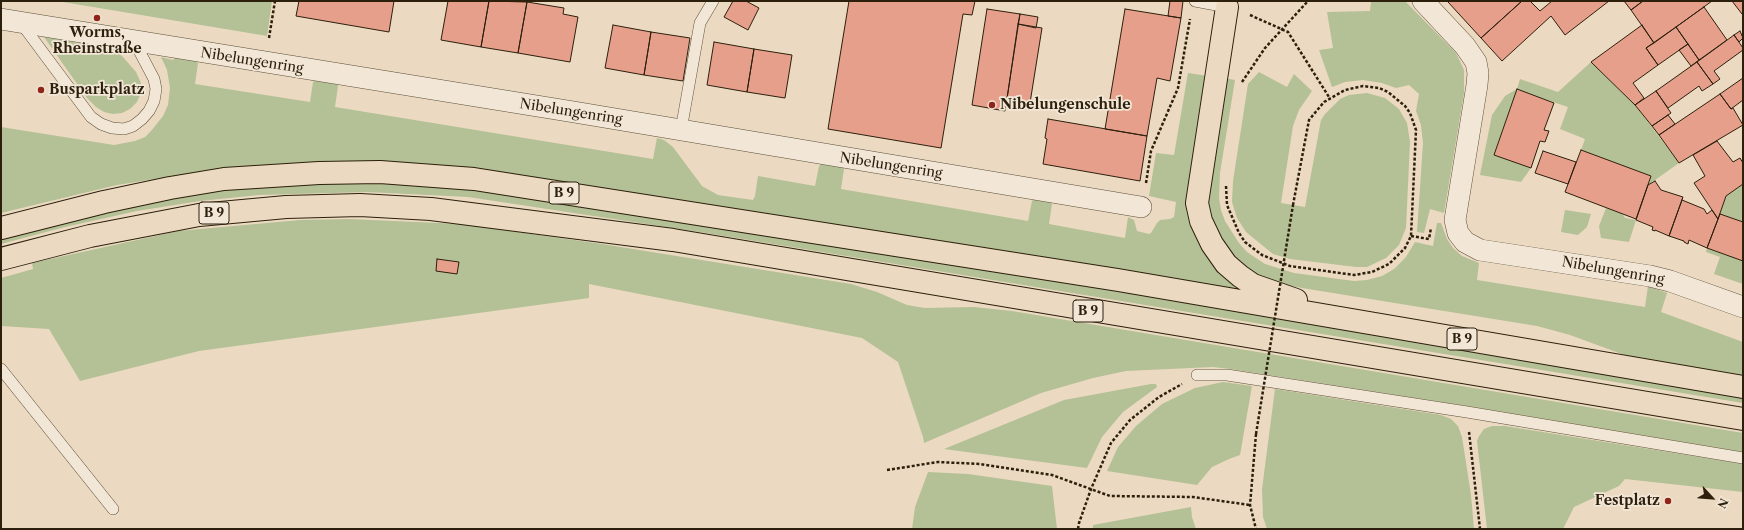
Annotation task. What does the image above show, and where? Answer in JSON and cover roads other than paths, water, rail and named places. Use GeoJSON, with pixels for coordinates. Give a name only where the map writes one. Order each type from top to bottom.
{"type":"FeatureCollection","features":[{"type":"Feature","properties":{"kind":"highway"},"geometry":{"type":"LineString","coordinates":[[1226,7],[1197,202],[1201,221],[1212,244],[1226,264],[1253,285],[1346,319]]}},
{"type":"Feature","properties":{"kind":"highway","name":"B 9"},"geometry":{"type":"LineString","coordinates":[[1,228],[104,202],[170,188],[224,179],[319,172],[409,173],[497,182],[1110,278],[1743,387]]}},
{"type":"Feature","properties":{"kind":"highway","name":"B 9"},"geometry":{"type":"LineString","coordinates":[[1,259],[90,236],[198,215],[286,207],[360,205],[431,209],[673,240],[1743,419]]}},
{"type":"Feature","properties":{"kind":"street","name":"Nibelungenring"},"geometry":{"type":"LineString","coordinates":[[1423,1],[1469,50],[1476,62],[1478,73],[1456,208],[1458,233],[1466,242],[1480,250],[1650,276],[1670,281],[1743,307]]}},
{"type":"Feature","properties":{"kind":"street","name":"Nibelungenring"},"geometry":{"type":"LineString","coordinates":[[11,21],[1142,207]]}},
{"type":"Feature","properties":{"kind":"lane"},"geometry":{"type":"LineString","coordinates":[[681,130],[700,23],[713,1]]}},
{"type":"Feature","properties":{"kind":"lane"},"geometry":{"type":"LineString","coordinates":[[1195,1],[1226,7]]}},
{"type":"Feature","properties":{"kind":"lane"},"geometry":{"type":"LineString","coordinates":[[11,21],[91,117],[101,124],[112,128],[124,129],[133,126],[146,115],[154,101],[156,89],[154,80],[134,41]]}},
{"type":"Feature","properties":{"kind":"lane"},"geometry":{"type":"LineString","coordinates":[[1,369],[113,509]]}},
{"type":"Feature","properties":{"kind":"lane"},"geometry":{"type":"LineString","coordinates":[[1197,375],[1227,375],[1467,412],[1743,458]]}},
{"type":"Feature","properties":{"kind":"place","name":"Worms, Rheinstraße"},"geometry":{"type":"Point","coordinates":[97,18]}},
{"type":"Feature","properties":{"kind":"place","name":"Busparkplatz"},"geometry":{"type":"Point","coordinates":[41,90]}},
{"type":"Feature","properties":{"kind":"place","name":"Nibelungenschule"},"geometry":{"type":"Point","coordinates":[992,105]}},
{"type":"Feature","properties":{"kind":"place","name":"Festplatz"},"geometry":{"type":"Point","coordinates":[1668,501]}}]}
